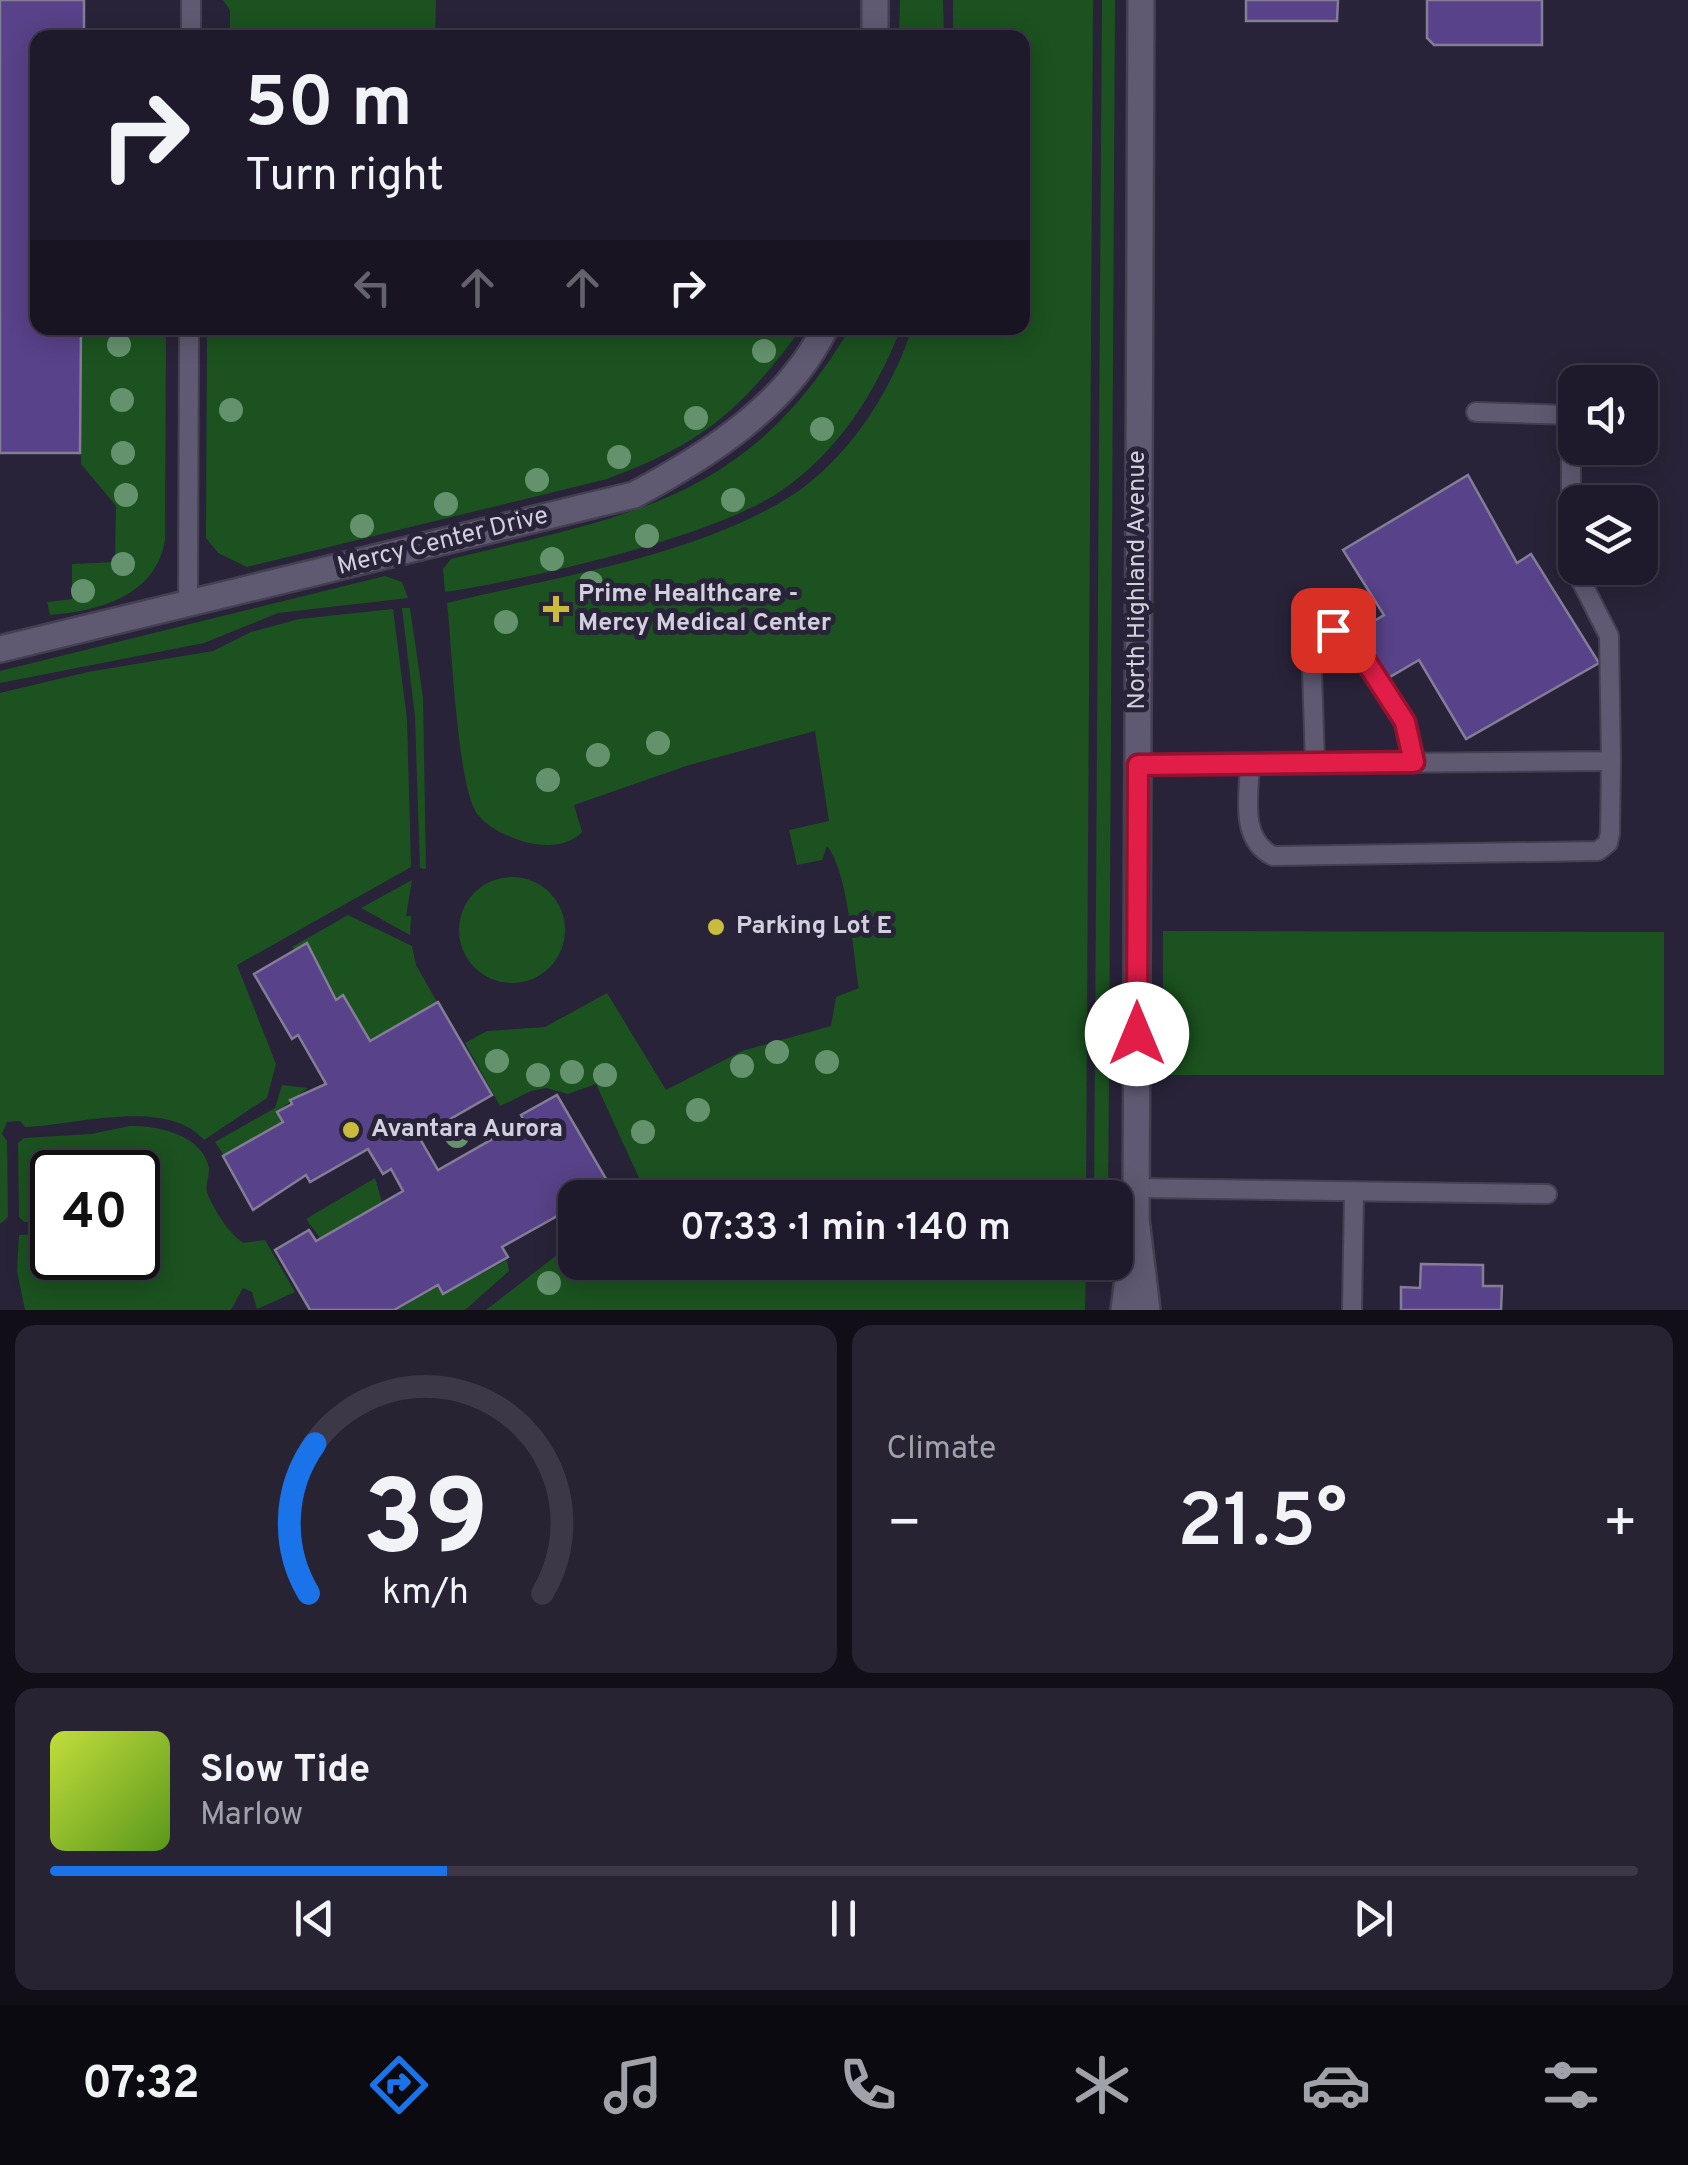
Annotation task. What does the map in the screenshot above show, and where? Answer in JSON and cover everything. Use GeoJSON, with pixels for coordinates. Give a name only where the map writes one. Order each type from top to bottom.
{"type":"FeatureCollection","features":[{"type":"Feature","properties":{"kind":"street"},"geometry":{"type":"LineString","coordinates":[[875,0],[875,30]]}},
{"type":"Feature","properties":{"kind":"street","name":"North Highland Avenue"},"geometry":{"type":"LineString","coordinates":[[1141,0],[1136,1219],[1147,1310]]}},
{"type":"Feature","properties":{"kind":"street","name":"Mercy Center Drive"},"geometry":{"type":"LineString","coordinates":[[0,649],[634,495],[708,456],[767,404],[822,335]]}},
{"type":"Feature","properties":{"kind":"street","name":"North Highland Avenue"},"geometry":{"type":"LineString","coordinates":[[1124,1310],[1136,1219]]}},
{"type":"Feature","properties":{"kind":"lane"},"geometry":{"type":"LineString","coordinates":[[191,0],[191,30]]}},
{"type":"Feature","properties":{"kind":"lane"},"geometry":{"type":"LineString","coordinates":[[188,604],[189,335]]}},
{"type":"Feature","properties":{"kind":"lane"},"geometry":{"type":"LineString","coordinates":[[1250,763],[1249,828],[1263,851],[1273,856],[1598,851],[1608,844],[1609,636],[1571,561],[1570,416],[1476,412]]}},
{"type":"Feature","properties":{"kind":"lane"},"geometry":{"type":"LineString","coordinates":[[1316,763],[1311,641],[1333,630],[1349,635],[1405,722],[1414,762]]}},
{"type":"Feature","properties":{"kind":"lane"},"geometry":{"type":"LineString","coordinates":[[1138,765],[1611,761]]}},
{"type":"Feature","properties":{"kind":"lane"},"geometry":{"type":"LineString","coordinates":[[1136,1188],[1547,1194]]}},
{"type":"Feature","properties":{"kind":"lane"},"geometry":{"type":"LineString","coordinates":[[1352,1310],[1354,1194]]}},
{"type":"Feature","properties":{"kind":"green space"},"geometry":{"type":"Polygon","coordinates":[[[223,0],[436,0],[435,30],[230,30],[230,10],[223,0]]]}},
{"type":"Feature","properties":{"kind":"green space"},"geometry":{"type":"Polygon","coordinates":[[[900,0],[943,0],[944,30],[899,30],[900,0]]]}},
{"type":"Feature","properties":{"kind":"green space"},"geometry":{"type":"Polygon","coordinates":[[[953,0],[1093,0],[1086,1180],[640,1180],[596,1084],[568,1094],[546,1088],[531,1091],[500,1106],[465,1043],[487,1031],[545,1027],[607,993],[666,1090],[742,1051],[831,1026],[836,997],[859,988],[845,893],[827,846],[822,860],[797,865],[789,830],[829,821],[815,731],[689,765],[574,805],[582,832],[570,841],[548,845],[519,840],[488,824],[471,800],[460,748],[447,603],[658,553],[776,505],[800,490],[842,452],[891,380],[910,335],[1030,335],[1030,30],[953,30],[953,0]]]}},
{"type":"Feature","properties":{"kind":"green space"},"geometry":{"type":"Polygon","coordinates":[[[1102,0],[1115,0],[1108,1180],[1094,1180],[1102,0]]]}},
{"type":"Feature","properties":{"kind":"green space"},"geometry":{"type":"Polygon","coordinates":[[[81,335],[166,335],[165,540],[159,559],[150,575],[122,597],[87,609],[50,615],[47,602],[72,599],[72,564],[115,562],[116,506],[81,464],[81,335]]]}},
{"type":"Feature","properties":{"kind":"green space"},"geometry":{"type":"Polygon","coordinates":[[[207,335],[796,335],[759,381],[718,421],[670,451],[607,479],[247,567],[218,553],[206,538],[207,335]]]}},
{"type":"Feature","properties":{"kind":"green space"},"geometry":{"type":"Polygon","coordinates":[[[845,335],[898,335],[880,375],[853,419],[821,458],[781,491],[711,525],[666,540],[570,567],[445,592],[443,569],[451,559],[575,529],[680,492],[727,465],[770,430],[811,386],[845,335]]]}},
{"type":"Feature","properties":{"kind":"green space"},"geometry":{"type":"Polygon","coordinates":[[[385,576],[402,582],[408,598],[278,613],[204,643],[0,683],[0,671],[385,576]]]}},
{"type":"Feature","properties":{"kind":"green space"},"geometry":{"type":"Polygon","coordinates":[[[402,608],[410,608],[423,698],[426,869],[420,868],[415,717],[402,608]]]}},
{"type":"Feature","properties":{"kind":"green space"},"geometry":{"type":"Polygon","coordinates":[[[393,609],[407,719],[411,867],[237,965],[276,1064],[267,1098],[204,1140],[188,1127],[144,1116],[25,1127],[20,1121],[7,1122],[2,1134],[7,1141],[8,1217],[0,1224],[0,693],[88,672],[213,651],[251,632],[299,619],[393,609]]]}},
{"type":"Feature","properties":{"kind":"green space"},"geometry":{"type":"Polygon","coordinates":[[[512,877],[532,881],[549,893],[561,910],[565,930],[561,950],[549,967],[532,979],[512,983],[492,979],[475,967],[463,950],[459,930],[463,910],[475,893],[492,881],[512,877]]]}},
{"type":"Feature","properties":{"kind":"green space"},"geometry":{"type":"Polygon","coordinates":[[[412,880],[406,916],[411,916],[410,935],[361,908],[412,880]]]}},
{"type":"Feature","properties":{"kind":"green space"},"geometry":{"type":"Polygon","coordinates":[[[348,915],[412,946],[416,965],[437,1002],[370,1040],[343,995],[336,999],[307,944],[295,950],[292,947],[348,915]]]}},
{"type":"Feature","properties":{"kind":"green space"},"geometry":{"type":"Polygon","coordinates":[[[1163,931],[1664,932],[1664,1075],[1163,1075],[1163,931]]]}},
{"type":"Feature","properties":{"kind":"green space"},"geometry":{"type":"Polygon","coordinates":[[[282,1085],[308,1088],[277,1112],[282,1122],[224,1156],[215,1142],[275,1108],[282,1085]]]}},
{"type":"Feature","properties":{"kind":"green space"},"geometry":{"type":"Polygon","coordinates":[[[130,1126],[153,1128],[177,1134],[198,1147],[209,1168],[207,1192],[222,1220],[244,1243],[265,1240],[295,1292],[257,1309],[252,1292],[243,1288],[231,1310],[25,1310],[17,1271],[19,1235],[30,1234],[30,1280],[160,1280],[160,1150],[30,1150],[30,1222],[19,1217],[18,1143],[24,1138],[91,1134],[130,1126]]]}},
{"type":"Feature","properties":{"kind":"green space"},"geometry":{"type":"Polygon","coordinates":[[[375,1178],[382,1202],[320,1238],[306,1219],[375,1178]]]}},
{"type":"Feature","properties":{"kind":"green space"},"geometry":{"type":"Polygon","coordinates":[[[558,1254],[558,1280],[1086,1280],[1085,1310],[486,1310],[558,1254]]]}},
{"type":"Feature","properties":{"kind":"green space"},"geometry":{"type":"Polygon","coordinates":[[[507,1260],[509,1271],[465,1310],[397,1310],[437,1287],[443,1295],[507,1260]]]}},
{"type":"Feature","properties":{"kind":"building"},"geometry":{"type":"Polygon","coordinates":[[[0,0],[84,0],[84,30],[30,30],[30,335],[81,335],[80,453],[0,453],[0,0]]]}},
{"type":"Feature","properties":{"kind":"building"},"geometry":{"type":"Polygon","coordinates":[[[1246,0],[1338,0],[1337,21],[1246,21],[1246,0]]]}},
{"type":"Feature","properties":{"kind":"building"},"geometry":{"type":"Polygon","coordinates":[[[1427,0],[1542,0],[1542,45],[1434,45],[1427,38],[1427,0]]]}},
{"type":"Feature","properties":{"kind":"building"},"geometry":{"type":"Polygon","coordinates":[[[1468,475],[1517,563],[1531,554],[1599,663],[1466,739],[1419,660],[1383,681],[1354,633],[1384,615],[1343,550],[1468,475]]]}},
{"type":"Feature","properties":{"kind":"building","name":"Avantara Aurora"},"geometry":{"type":"Polygon","coordinates":[[[307,943],[336,1000],[343,995],[370,1041],[438,1002],[492,1095],[419,1137],[438,1170],[524,1121],[521,1115],[557,1095],[607,1180],[558,1180],[558,1216],[502,1247],[508,1257],[443,1294],[438,1285],[394,1310],[310,1310],[275,1250],[309,1230],[316,1241],[403,1191],[391,1169],[383,1174],[368,1149],[310,1182],[306,1175],[253,1210],[223,1156],[283,1122],[277,1112],[292,1104],[290,1100],[326,1084],[298,1035],[292,1039],[254,974],[307,943]]]}},
{"type":"Feature","properties":{"kind":"building"},"geometry":{"type":"Polygon","coordinates":[[[1421,1264],[1483,1265],[1483,1286],[1502,1286],[1501,1310],[1401,1310],[1401,1287],[1420,1288],[1421,1264]]]}},
{"type":"Feature","properties":{"kind":"place","name":"Prime Healthcare - Mercy Medical Center"},"geometry":{"type":"Point","coordinates":[556,609]}},
{"type":"Feature","properties":{"kind":"place","name":"Parking Lot E"},"geometry":{"type":"Point","coordinates":[716,927]}},
{"type":"Feature","properties":{"kind":"place","name":"Avantara Aurora"},"geometry":{"type":"Point","coordinates":[351,1130]}},
{"type":"Feature","properties":{"kind":"route"},"geometry":{"type":"LineString","coordinates":[[1137,1034],[1138,765],[1414,762],[1405,722],[1349,635],[1333,630]]}}]}
